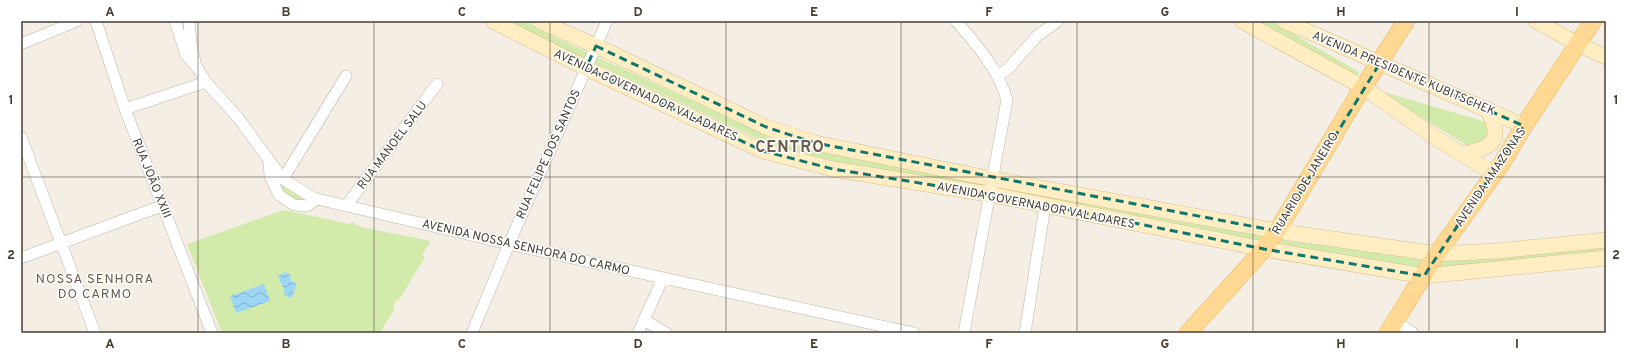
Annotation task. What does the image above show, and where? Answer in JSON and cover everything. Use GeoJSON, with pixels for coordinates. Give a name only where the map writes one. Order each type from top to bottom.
{"type":"FeatureCollection","features":[{"type":"Feature","properties":{"kind":"main road","name":"RUA RIO DE JANEIRO"},"geometry":{"type":"LineString","coordinates":[[1188,333],[1264,249],[1277,231],[1363,86],[1380,63],[1406,21]]}},
{"type":"Feature","properties":{"kind":"main road","name":"AVENIDA AMAZONAS"},"geometry":{"type":"LineString","coordinates":[[1392,327],[1437,254],[1495,174],[1524,126],[1593,21]]}},
{"type":"Feature","properties":{"kind":"street"},"geometry":{"type":"LineString","coordinates":[[21,44],[77,21]]}},
{"type":"Feature","properties":{"kind":"street","name":"RUA JOÃO XXIII"},"geometry":{"type":"LineString","coordinates":[[96,21],[125,109],[164,205],[212,333]]}},
{"type":"Feature","properties":{"kind":"street","name":"AVENIDA NOSSA SENHORA DO CARMO"},"geometry":{"type":"LineString","coordinates":[[175,21],[186,55],[197,66]]}},
{"type":"Feature","properties":{"kind":"street","name":"AVENIDA NOSSA SENHORA DO CARMO"},"geometry":{"type":"LineString","coordinates":[[190,21],[191,43],[197,66],[206,82],[239,119],[283,179],[298,190],[317,199],[508,244],[914,333]]}},
{"type":"Feature","properties":{"kind":"street","name":"AVENIDA GOVERNADOR VALADARES"},"geometry":{"type":"LineString","coordinates":[[493,21],[586,68],[763,151],[833,169],[990,194],[1264,249],[1424,276],[1606,258]]}},
{"type":"Feature","properties":{"kind":"street","name":"AVENIDA GOVERNADOR VALADARES"},"geometry":{"type":"LineString","coordinates":[[539,21],[596,46],[766,127],[795,138],[840,148],[992,179],[1277,231],[1437,254],[1496,251],[1606,240]]}},
{"type":"Feature","properties":{"kind":"street","name":"RUA FELIPE DOS SANTOS"},"geometry":{"type":"LineString","coordinates":[[472,333],[508,244],[607,21]]}},
{"type":"Feature","properties":{"kind":"street"},"geometry":{"type":"LineString","coordinates":[[956,21],[975,42],[992,65],[1004,87],[1007,100],[964,333]]}},
{"type":"Feature","properties":{"kind":"street"},"geometry":{"type":"LineString","coordinates":[[997,76],[1008,69],[1037,36],[1058,21]]}},
{"type":"Feature","properties":{"kind":"street","name":"AVENIDA PRESIDENTE KUBITSCHEK"},"geometry":{"type":"LineString","coordinates":[[1242,21],[1363,86],[1438,140],[1495,174]]}},
{"type":"Feature","properties":{"kind":"street","name":"AVENIDA PRESIDENTE KUBITSCHEK"},"geometry":{"type":"LineString","coordinates":[[1284,21],[1524,126]]}},
{"type":"Feature","properties":{"kind":"street"},"geometry":{"type":"LineString","coordinates":[[1536,21],[1554,26],[1578,44],[1606,57]]}},
{"type":"Feature","properties":{"kind":"street"},"geometry":{"type":"LineString","coordinates":[[283,179],[346,76]]}},
{"type":"Feature","properties":{"kind":"street"},"geometry":{"type":"LineString","coordinates":[[125,109],[206,82]]}},
{"type":"Feature","properties":{"kind":"street","name":"RUA MANOEL SALU"},"geometry":{"type":"LineString","coordinates":[[346,206],[437,84]]}},
{"type":"Feature","properties":{"kind":"street"},"geometry":{"type":"LineString","coordinates":[[1462,154],[1483,149],[1494,138],[1496,130],[1488,109]]}},
{"type":"Feature","properties":{"kind":"street"},"geometry":{"type":"LineString","coordinates":[[21,137],[96,333]]}},
{"type":"Feature","properties":{"kind":"street"},"geometry":{"type":"LineString","coordinates":[[269,160],[270,176],[279,195],[294,205],[307,206],[317,199]]}},
{"type":"Feature","properties":{"kind":"street"},"geometry":{"type":"LineString","coordinates":[[21,258],[164,205]]}},
{"type":"Feature","properties":{"kind":"street"},"geometry":{"type":"LineString","coordinates":[[1025,333],[1045,206]]}},
{"type":"Feature","properties":{"kind":"street"},"geometry":{"type":"LineString","coordinates":[[638,333],[663,278]]}},
{"type":"Feature","properties":{"kind":"street"},"geometry":{"type":"LineString","coordinates":[[644,320],[666,333]]}},
{"type":"Feature","properties":{"kind":"street"},"geometry":{"type":"LineString","coordinates":[[1392,327],[1413,333]]}},
{"type":"Feature","properties":{"kind":"highlighted area"},"geometry":{"type":"Polygon","coordinates":[[[596,46],[766,127],[815,143],[1277,231],[1380,63],[1524,126],[1424,276],[1264,249],[994,195],[833,169],[763,151],[586,68],[596,46]]]}},
{"type":"Feature","properties":{"kind":"green space"},"geometry":{"type":"Polygon","coordinates":[[[509,21],[524,21],[554,37],[783,143],[1294,242],[1452,258],[1606,242],[1606,253],[1444,270],[1401,265],[1318,253],[810,157],[765,142],[556,46],[509,21]]]}},
{"type":"Feature","properties":{"kind":"green space"},"geometry":{"type":"Polygon","coordinates":[[[1254,21],[1271,21],[1359,72],[1357,78],[1254,21]]]}},
{"type":"Feature","properties":{"kind":"green space"},"geometry":{"type":"Polygon","coordinates":[[[1377,90],[1486,122],[1490,127],[1483,145],[1468,146],[1377,90]]]}},
{"type":"Feature","properties":{"kind":"green space"},"geometry":{"type":"Polygon","coordinates":[[[275,176],[309,201],[295,203],[278,189],[275,176]]]}},
{"type":"Feature","properties":{"kind":"green space"},"geometry":{"type":"Polygon","coordinates":[[[284,210],[350,224],[352,222],[361,227],[431,241],[422,255],[425,257],[399,300],[397,299],[393,307],[395,308],[380,333],[222,333],[187,244],[284,210]]]}},
{"type":"Feature","properties":{"kind":"water"},"geometry":{"type":"Polygon","coordinates":[[[285,272],[290,274],[291,282],[295,282],[296,286],[292,297],[289,298],[287,295],[285,296],[283,294],[285,292],[278,276],[285,272]]]}},
{"type":"Feature","properties":{"kind":"water"},"geometry":{"type":"Polygon","coordinates":[[[264,284],[270,301],[236,313],[230,296],[264,284]]]}},
{"type":"Feature","properties":{"kind":"district","name":"CENTRO"},"geometry":{"type":"Point","coordinates":[790,146]}},
{"type":"Feature","properties":{"kind":"district","name":"NOSSA SENHORA DO CARMO"},"geometry":{"type":"Point","coordinates":[95,286]}}]}
